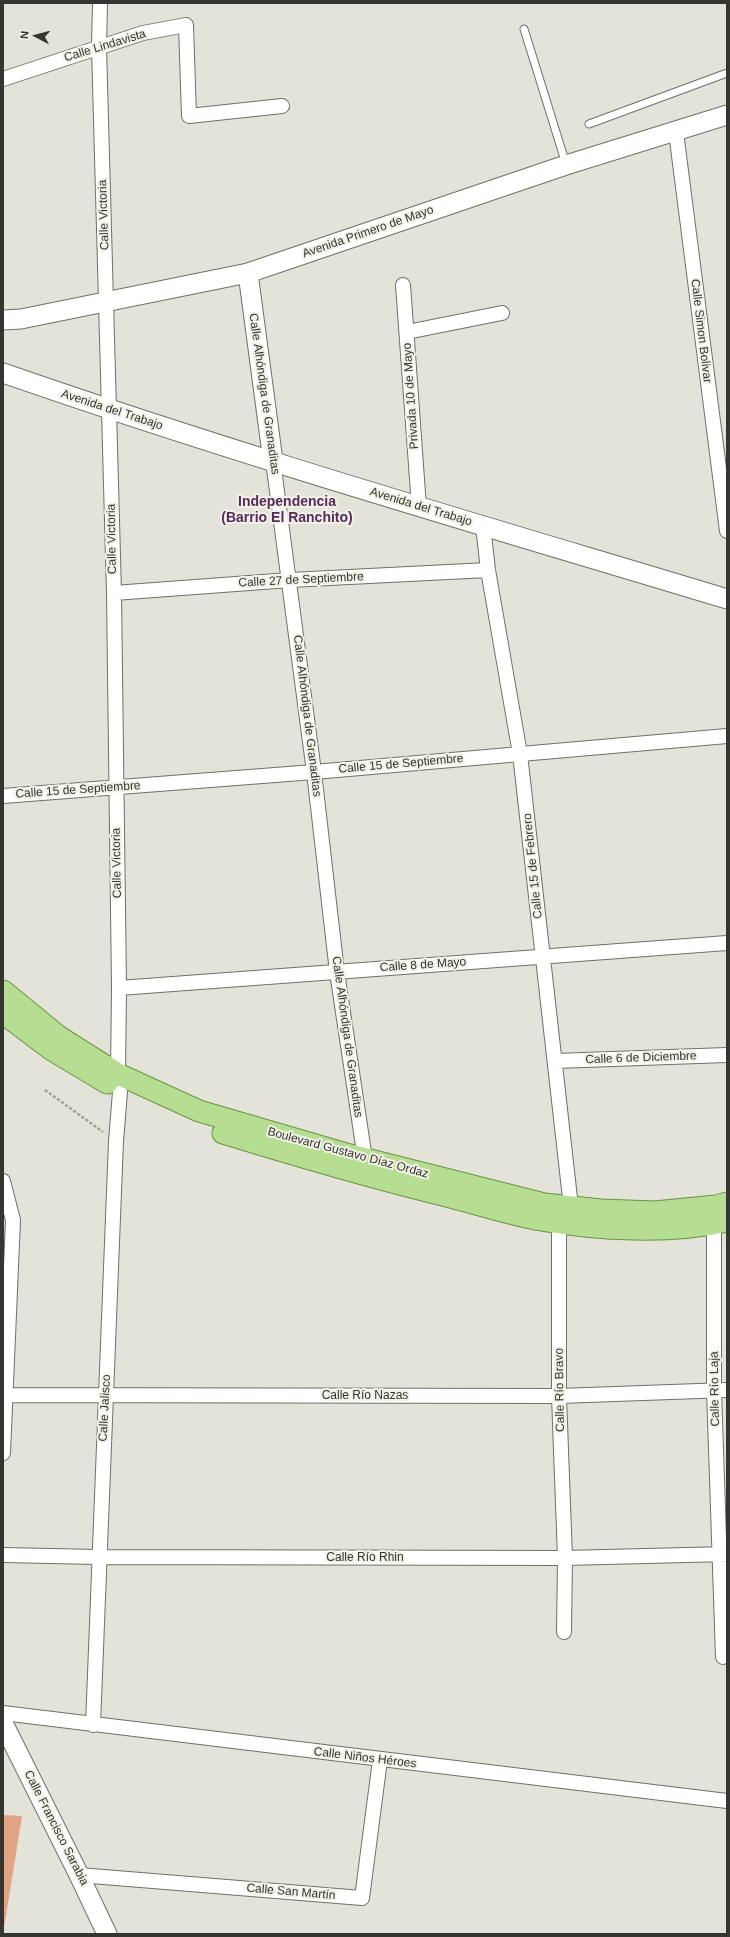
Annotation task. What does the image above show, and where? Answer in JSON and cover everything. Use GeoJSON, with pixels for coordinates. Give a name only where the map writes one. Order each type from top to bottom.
{"type":"FeatureCollection","features":[{"type":"Feature","properties":{"kind":"main road","name":"Boulevard Gustavo Díaz Ordaz"},"geometry":{"type":"LineString","coordinates":[[3,991],[119,1083],[199,1111],[365,1158],[544,1204],[565,1214],[605,1227],[660,1228],[721,1223]]}},
{"type":"Feature","properties":{"kind":"main road","name":"Boulevard Gustavo Díaz Ordaz"},"geometry":{"type":"LineString","coordinates":[[3,1013],[52,1050],[208,1128],[355,1173],[540,1220],[565,1214],[601,1210],[655,1212],[716,1206],[727,1203]]}},
{"type":"Feature","properties":{"kind":"street","name":"Calle Victoria"},"geometry":{"type":"LineString","coordinates":[[100,3],[99,47],[114,593],[119,1083]]}},
{"type":"Feature","properties":{"kind":"street","name":"Calle Lindavista"},"geometry":{"type":"LineString","coordinates":[[3,79],[143,34],[186,26],[189,116],[282,106]]}},
{"type":"Feature","properties":{"kind":"street","name":"Avenida Primero de Mayo"},"geometry":{"type":"LineString","coordinates":[[3,320],[21,319],[248,273],[566,165],[727,115]]}},
{"type":"Feature","properties":{"kind":"street","name":"Calle Simon Bolivar"},"geometry":{"type":"LineString","coordinates":[[676,132],[727,531]]}},
{"type":"Feature","properties":{"kind":"street","name":"Calle Alhóndiga de Granaditas"},"geometry":{"type":"LineString","coordinates":[[248,273],[290,580],[337,972],[365,1158]]}},
{"type":"Feature","properties":{"kind":"street","name":"Privada 10 de Mayo"},"geometry":{"type":"LineString","coordinates":[[403,285],[419,507]]}},
{"type":"Feature","properties":{"kind":"street"},"geometry":{"type":"LineString","coordinates":[[407,332],[502,313]]}},
{"type":"Feature","properties":{"kind":"street","name":"Avenida del Trabajo"},"geometry":{"type":"LineString","coordinates":[[3,373],[109,410],[419,507],[727,599]]}},
{"type":"Feature","properties":{"kind":"street","name":"Calle 15 de Febrero"},"geometry":{"type":"LineString","coordinates":[[483,526],[488,570],[520,754],[555,1061],[565,1214]]}},
{"type":"Feature","properties":{"kind":"street","name":"Calle 27 de Septiembre"},"geometry":{"type":"LineString","coordinates":[[114,593],[290,580],[488,570]]}},
{"type":"Feature","properties":{"kind":"street","name":"Calle 15 de Septiembre"},"geometry":{"type":"LineString","coordinates":[[3,796],[314,772],[727,736]]}},
{"type":"Feature","properties":{"kind":"street","name":"Calle 8 de Mayo"},"geometry":{"type":"LineString","coordinates":[[119,988],[727,943]]}},
{"type":"Feature","properties":{"kind":"street","name":"Calle 6 de Diciembre"},"geometry":{"type":"LineString","coordinates":[[555,1061],[727,1055]]}},
{"type":"Feature","properties":{"kind":"street","name":"Calle Jalisco"},"geometry":{"type":"LineString","coordinates":[[93,1725],[98,1557],[119,1083]]}},
{"type":"Feature","properties":{"kind":"street"},"geometry":{"type":"LineString","coordinates":[[3,1181],[13,1220],[3,1453]]}},
{"type":"Feature","properties":{"kind":"street","name":"Calle Río Bravo"},"geometry":{"type":"LineString","coordinates":[[564,1632],[565,1558],[560,1396],[565,1214]]}},
{"type":"Feature","properties":{"kind":"street","name":"Calle Río Laja"},"geometry":{"type":"LineString","coordinates":[[721,1223],[723,1657]]}},
{"type":"Feature","properties":{"kind":"street","name":"Calle Río Nazas"},"geometry":{"type":"LineString","coordinates":[[5,1395],[560,1396],[721,1390]]}},
{"type":"Feature","properties":{"kind":"street","name":"Calle Río Rhin"},"geometry":{"type":"LineString","coordinates":[[3,1556],[565,1558],[723,1554]]}},
{"type":"Feature","properties":{"kind":"street","name":"Calle Niños Héroes"},"geometry":{"type":"LineString","coordinates":[[3,1713],[727,1801]]}},
{"type":"Feature","properties":{"kind":"street","name":"Calle Francisco Sarabia"},"geometry":{"type":"LineString","coordinates":[[3,1723],[80,1875],[107,1934]]}},
{"type":"Feature","properties":{"kind":"street","name":"Calle San Martín"},"geometry":{"type":"LineString","coordinates":[[80,1875],[362,1898],[380,1760]]}},
{"type":"Feature","properties":{"kind":"lane"},"geometry":{"type":"LineString","coordinates":[[524,29],[566,165]]}},
{"type":"Feature","properties":{"kind":"lane"},"geometry":{"type":"LineString","coordinates":[[589,124],[727,73]]}},
{"type":"Feature","properties":{"kind":"path"},"geometry":{"type":"LineString","coordinates":[[45,1090],[116,1141]]}},
{"type":"Feature","properties":{"kind":"shaded area"},"geometry":{"type":"Polygon","coordinates":[[[3,1815],[22,1816],[3,1934],[3,1815]]]}},
{"type":"Feature","properties":{"kind":"district","name":"Independencia (Barrio El Ranchito)"},"geometry":{"type":"Point","coordinates":[287,510]}}]}
